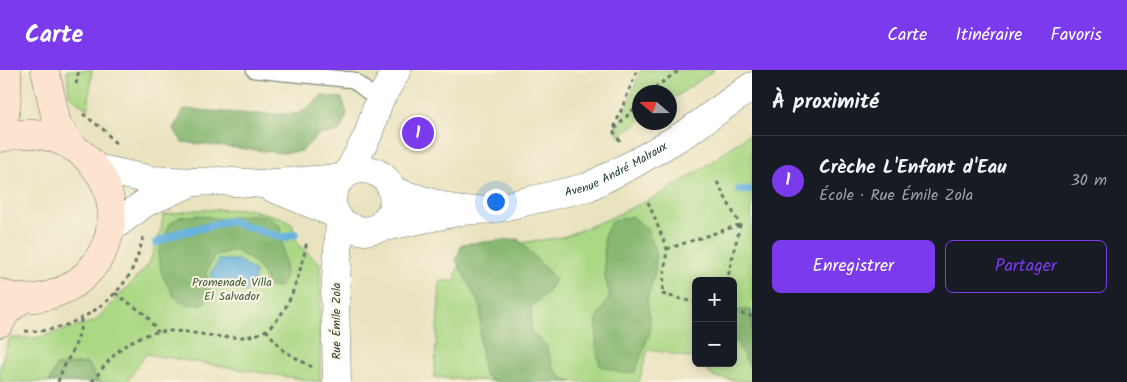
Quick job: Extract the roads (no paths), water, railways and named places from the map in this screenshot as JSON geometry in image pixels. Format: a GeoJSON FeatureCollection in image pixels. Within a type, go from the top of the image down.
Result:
{"type":"FeatureCollection","features":[{"type":"Feature","properties":{"kind":"main road"},"geometry":{"type":"LineString","coordinates":[[7,70],[8,101],[6,120],[0,138],[20,134],[40,134],[60,139],[70,144],[96,168],[104,182],[111,208],[110,229],[99,258],[87,274],[63,291],[43,297],[12,295],[7,311],[11,327]]}},
{"type":"Feature","properties":{"kind":"main road"},"geometry":{"type":"LineString","coordinates":[[46,70],[57,124],[70,144]]}},
{"type":"Feature","properties":{"kind":"street"},"geometry":{"type":"LineString","coordinates":[[338,218],[333,208],[332,193],[345,175],[368,135],[379,101],[397,70]]}},
{"type":"Feature","properties":{"kind":"street","name":"Avenue André Malraux"},"geometry":{"type":"LineString","coordinates":[[372,230],[462,211],[494,209],[588,186],[635,163],[688,132],[752,86]]}},
{"type":"Feature","properties":{"kind":"street"},"geometry":{"type":"LineString","coordinates":[[338,260],[372,230],[388,219],[394,207],[368,135]]}},
{"type":"Feature","properties":{"kind":"street"},"geometry":{"type":"LineString","coordinates":[[96,168],[151,180],[262,184],[345,175],[356,170],[366,169],[384,182]]}},
{"type":"Feature","properties":{"kind":"street"},"geometry":{"type":"LineString","coordinates":[[110,229],[145,203],[194,182]]}},
{"type":"Feature","properties":{"kind":"street","name":"Avenue André Malraux"},"geometry":{"type":"LineString","coordinates":[[384,182],[462,211]]}},
{"type":"Feature","properties":{"kind":"street"},"geometry":{"type":"LineString","coordinates":[[262,184],[338,218],[352,230],[372,230]]}},
{"type":"Feature","properties":{"kind":"street","name":"Rue Émile Zola"},"geometry":{"type":"LineString","coordinates":[[337,382],[335,295],[338,260],[338,218]]}},
{"type":"Feature","properties":{"kind":"lane"},"geometry":{"type":"LineString","coordinates":[[254,70],[353,80],[379,101]]}},
{"type":"Feature","properties":{"kind":"water"},"geometry":{"type":"Polygon","coordinates":[[[219,260],[239,260],[255,272],[254,283],[246,292],[216,284],[211,273],[219,260]]]}},
{"type":"Feature","properties":{"kind":"waterway"},"geometry":{"type":"LineString","coordinates":[[739,190],[752,190]]}},
{"type":"Feature","properties":{"kind":"waterway"},"geometry":{"type":"LineString","coordinates":[[156,243],[175,234],[230,221],[283,238],[295,234]]}},
{"type":"Feature","properties":{"kind":"place","name":"Crèche L'Enfant d'Eau"},"geometry":{"type":"Point","coordinates":[418,133]}},
{"type":"Feature","properties":{"kind":"park label","name":"Promenade Villa El Salvador"},"geometry":{"type":"Point","coordinates":[232,289]}}]}
